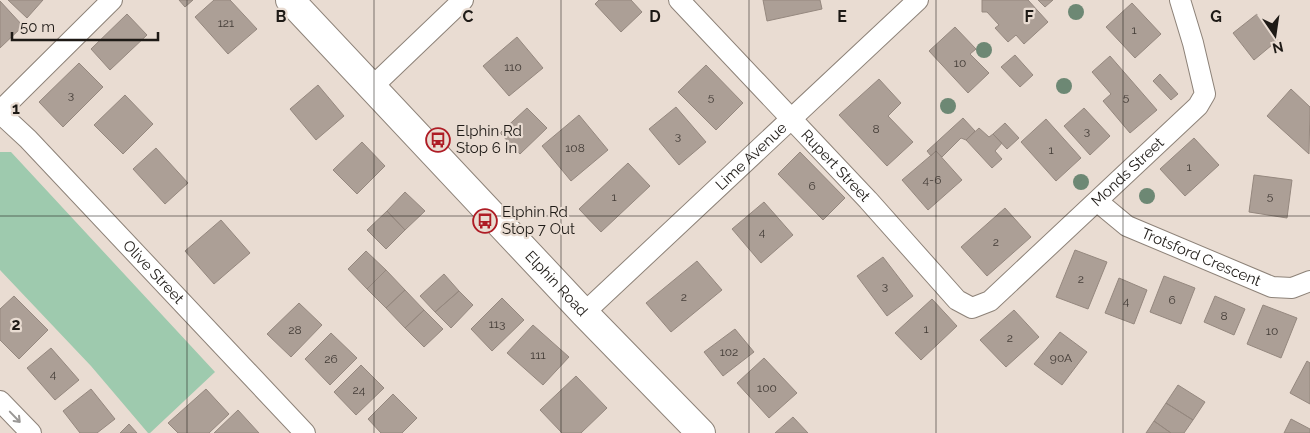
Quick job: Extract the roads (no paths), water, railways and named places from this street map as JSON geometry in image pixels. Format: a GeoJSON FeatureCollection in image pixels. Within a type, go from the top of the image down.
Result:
{"type":"FeatureCollection","features":[{"type":"Feature","properties":{"kind":"highway","name":"Elphin Road"},"geometry":{"type":"LineString","coordinates":[[290,0],[584,314],[701,433]]}},
{"type":"Feature","properties":{"kind":"street"},"geometry":{"type":"LineString","coordinates":[[0,112],[112,0]]}},
{"type":"Feature","properties":{"kind":"street"},"geometry":{"type":"LineString","coordinates":[[371,88],[463,0]]}},
{"type":"Feature","properties":{"kind":"street","name":"Rupert Street"},"geometry":{"type":"LineString","coordinates":[[679,0],[957,300],[972,308]]}},
{"type":"Feature","properties":{"kind":"street","name":"Lime Avenue"},"geometry":{"type":"LineString","coordinates":[[584,314],[918,0]]}},
{"type":"Feature","properties":{"kind":"street","name":"Monds Street"},"geometry":{"type":"LineString","coordinates":[[972,308],[990,301],[1098,202],[1198,106],[1205,94],[1193,43],[1180,0]]}},
{"type":"Feature","properties":{"kind":"street","name":"Olive Street"},"geometry":{"type":"LineString","coordinates":[[0,112],[28,139],[305,433]]}},
{"type":"Feature","properties":{"kind":"street","name":"Trotsford Crescent"},"geometry":{"type":"LineString","coordinates":[[1098,202],[1127,226],[1272,287],[1292,288],[1310,281]]}},
{"type":"Feature","properties":{"kind":"street"},"geometry":{"type":"LineString","coordinates":[[0,401],[31,433]]}},
{"type":"Feature","properties":{"kind":"place","name":"Elphin Rd Stop 6 In"},"geometry":{"type":"Point","coordinates":[438,140]}},
{"type":"Feature","properties":{"kind":"place","name":"Elphin Rd Stop 7 Out"},"geometry":{"type":"Point","coordinates":[485,221]}}]}
